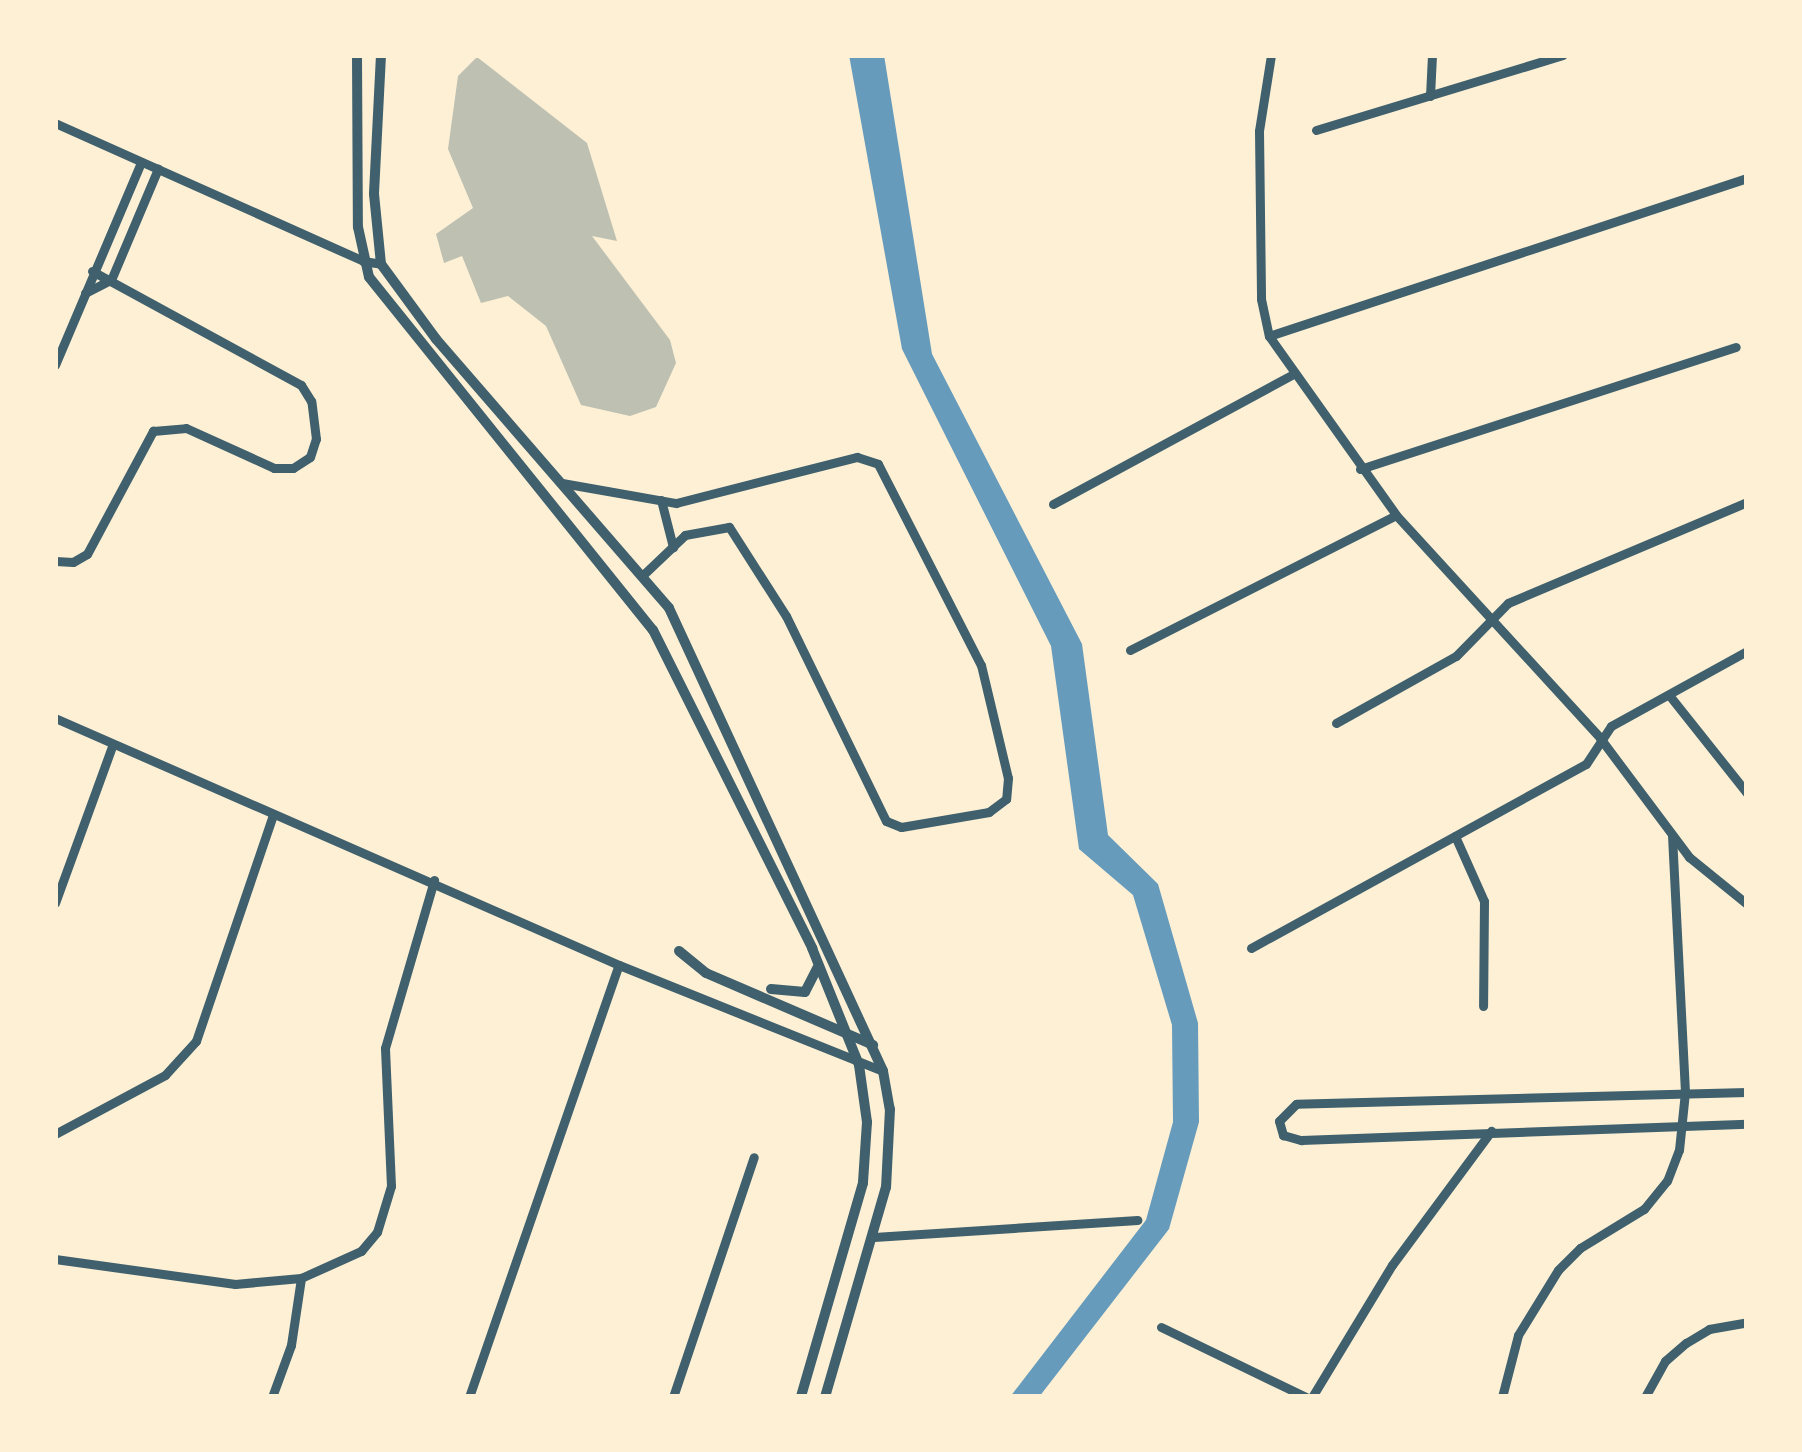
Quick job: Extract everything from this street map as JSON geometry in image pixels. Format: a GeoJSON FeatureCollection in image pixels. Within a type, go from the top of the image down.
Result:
{"type":"FeatureCollection","features":[{"type":"Feature","properties":{"kind":"street"},"geometry":{"type":"LineString","coordinates":[[357,55],[363,261],[426,349],[653,630],[817,962],[848,1034],[858,1065],[867,1122],[864,1183],[801,1397]]}},
{"type":"Feature","properties":{"kind":"street"},"geometry":{"type":"LineString","coordinates":[[382,55],[374,194],[381,264],[436,339],[644,574],[679,625],[883,1071],[891,1151],[874,1237],[825,1397]]}},
{"type":"Feature","properties":{"kind":"street"},"geometry":{"type":"LineString","coordinates":[[1271,55],[1259,132],[1261,299],[1269,336],[1292,376],[1396,515],[1486,619],[1600,738],[1672,835],[1710,878],[1747,904]]}},
{"type":"Feature","properties":{"kind":"street"},"geometry":{"type":"LineString","coordinates":[[1430,96],[1432,55]]}},
{"type":"Feature","properties":{"kind":"street"},"geometry":{"type":"LineString","coordinates":[[1316,130],[1563,55]]}},
{"type":"Feature","properties":{"kind":"street"},"geometry":{"type":"LineString","coordinates":[[55,123],[363,261],[381,264]]}},
{"type":"Feature","properties":{"kind":"street"},"geometry":{"type":"LineString","coordinates":[[55,366],[141,162]]}},
{"type":"Feature","properties":{"kind":"street"},"geometry":{"type":"LineString","coordinates":[[85,292],[111,280],[158,169]]}},
{"type":"Feature","properties":{"kind":"street"},"geometry":{"type":"LineString","coordinates":[[1269,336],[1747,178]]}},
{"type":"Feature","properties":{"kind":"street"},"geometry":{"type":"LineString","coordinates":[[55,562],[73,562],[94,544],[153,430],[186,428],[274,468],[293,468],[310,457],[316,439],[311,401],[301,385],[92,271]]}},
{"type":"Feature","properties":{"kind":"street"},"geometry":{"type":"LineString","coordinates":[[426,349],[436,339]]}},
{"type":"Feature","properties":{"kind":"street"},"geometry":{"type":"LineString","coordinates":[[1360,469],[1736,347]]}},
{"type":"Feature","properties":{"kind":"street"},"geometry":{"type":"LineString","coordinates":[[1053,504],[1292,376]]}},
{"type":"Feature","properties":{"kind":"street"},"geometry":{"type":"LineString","coordinates":[[562,483],[660,500],[729,493],[857,456],[878,464],[981,665],[1008,778],[1006,799],[989,812],[890,825],[786,616],[729,527],[685,536],[644,574]]}},
{"type":"Feature","properties":{"kind":"street"},"geometry":{"type":"LineString","coordinates":[[660,500],[673,546]]}},
{"type":"Feature","properties":{"kind":"street"},"geometry":{"type":"LineString","coordinates":[[1336,723],[1456,656],[1486,619],[1508,603],[1747,502]]}},
{"type":"Feature","properties":{"kind":"street"},"geometry":{"type":"LineString","coordinates":[[1130,650],[1396,515]]}},
{"type":"Feature","properties":{"kind":"street"},"geometry":{"type":"LineString","coordinates":[[1251,948],[1586,764],[1600,738],[1747,651]]}},
{"type":"Feature","properties":{"kind":"street"},"geometry":{"type":"LineString","coordinates":[[1734,658],[1747,660]]}},
{"type":"Feature","properties":{"kind":"street"},"geometry":{"type":"LineString","coordinates":[[1669,696],[1747,792]]}},
{"type":"Feature","properties":{"kind":"street"},"geometry":{"type":"LineString","coordinates":[[55,718],[273,815],[434,880],[619,966],[858,1065],[883,1071]]}},
{"type":"Feature","properties":{"kind":"street"},"geometry":{"type":"LineString","coordinates":[[55,902],[112,746]]}},
{"type":"Feature","properties":{"kind":"street"},"geometry":{"type":"LineString","coordinates":[[55,1134],[165,1074],[196,1041],[273,815]]}},
{"type":"Feature","properties":{"kind":"street"},"geometry":{"type":"LineString","coordinates":[[1502,1397],[1533,1305],[1580,1248],[1656,1196],[1684,1122],[1672,835]]}},
{"type":"Feature","properties":{"kind":"street"},"geometry":{"type":"LineString","coordinates":[[1456,836],[1484,901],[1483,1006]]}},
{"type":"Feature","properties":{"kind":"street"},"geometry":{"type":"LineString","coordinates":[[55,1259],[94,1260],[182,1280],[300,1278],[362,1251],[386,1210],[392,1186],[386,1048],[434,880]]}},
{"type":"Feature","properties":{"kind":"street"},"geometry":{"type":"LineString","coordinates":[[678,951],[706,973],[874,1045]]}},
{"type":"Feature","properties":{"kind":"street"},"geometry":{"type":"LineString","coordinates":[[770,989],[805,992],[814,983],[817,962]]}},
{"type":"Feature","properties":{"kind":"street"},"geometry":{"type":"LineString","coordinates":[[469,1397],[619,966]]}},
{"type":"Feature","properties":{"kind":"street"},"geometry":{"type":"LineString","coordinates":[[1747,1092],[1296,1104],[1279,1121],[1283,1134],[1301,1140],[1684,1122],[1747,1124]]}},
{"type":"Feature","properties":{"kind":"street"},"geometry":{"type":"LineString","coordinates":[[1161,1327],[1309,1397],[1392,1265],[1491,1131]]}},
{"type":"Feature","properties":{"kind":"street"},"geometry":{"type":"LineString","coordinates":[[673,1397],[754,1157]]}},
{"type":"Feature","properties":{"kind":"street"},"geometry":{"type":"LineString","coordinates":[[874,1237],[1137,1220]]}},
{"type":"Feature","properties":{"kind":"street"},"geometry":{"type":"LineString","coordinates":[[272,1397],[291,1346],[300,1278]]}},
{"type":"Feature","properties":{"kind":"street"},"geometry":{"type":"LineString","coordinates":[[1645,1397],[1666,1360],[1686,1343],[1709,1328],[1747,1322]]}},
{"type":"Feature","properties":{"kind":"water"},"geometry":{"type":"Polygon","coordinates":[[[849,55],[884,55],[932,354],[1082,644],[1108,835],[1158,884],[1198,1023],[1199,1122],[1169,1229],[1039,1397],[1010,1397],[1146,1220],[1173,1122],[1172,1025],[1133,895],[1079,849],[1051,646],[902,349],[849,55]]]}},
{"type":"Feature","properties":{"kind":"building"},"geometry":{"type":"Polygon","coordinates":[[[477,57],[587,143],[617,241],[592,236],[670,340],[676,363],[656,407],[630,416],[581,405],[546,326],[508,296],[481,303],[462,256],[444,263],[436,234],[473,208],[448,149],[458,76],[477,57]]]}}]}
